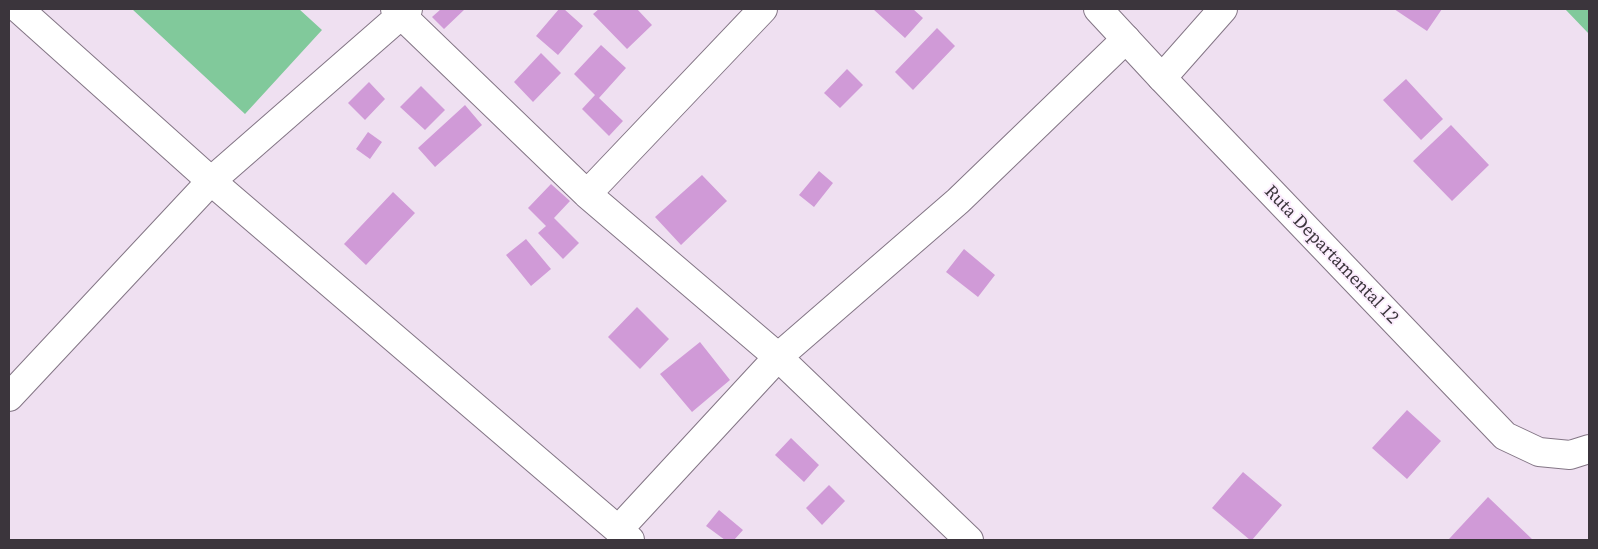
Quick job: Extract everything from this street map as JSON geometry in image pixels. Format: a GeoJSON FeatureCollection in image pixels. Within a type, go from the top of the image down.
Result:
{"type":"FeatureCollection","features":[{"type":"Feature","properties":{"kind":"street"},"geometry":{"type":"LineString","coordinates":[[19,9],[211,181],[624,535],[778,358],[958,201],[1126,39]]}},
{"type":"Feature","properties":{"kind":"street"},"geometry":{"type":"LineString","coordinates":[[588,194],[763,9]]}},
{"type":"Feature","properties":{"kind":"street","name":"Ruta Departamental 12"},"geometry":{"type":"LineString","coordinates":[[1098,9],[1506,436],[1539,452],[1570,455],[1589,449]]}},
{"type":"Feature","properties":{"kind":"street"},"geometry":{"type":"LineString","coordinates":[[1162,78],[1223,9]]}},
{"type":"Feature","properties":{"kind":"street"},"geometry":{"type":"LineString","coordinates":[[9,397],[211,181],[402,11],[588,194],[778,358],[969,540]]}},
{"type":"Feature","properties":{"kind":"green space"},"geometry":{"type":"Polygon","coordinates":[[[132,9],[299,9],[322,30],[245,114],[132,9]]]}},
{"type":"Feature","properties":{"kind":"green space"},"geometry":{"type":"Polygon","coordinates":[[[1565,9],[1589,9],[1589,34],[1565,9]]]}},
{"type":"Feature","properties":{"kind":"building"},"geometry":{"type":"Polygon","coordinates":[[[441,9],[465,9],[444,29],[432,17],[441,9]]]}},
{"type":"Feature","properties":{"kind":"building"},"geometry":{"type":"Polygon","coordinates":[[[559,9],[564,9],[583,26],[558,55],[536,36],[559,9]]]}},
{"type":"Feature","properties":{"kind":"building"},"geometry":{"type":"Polygon","coordinates":[[[599,9],[637,9],[652,25],[627,49],[593,14],[599,9]]]}},
{"type":"Feature","properties":{"kind":"building"},"geometry":{"type":"Polygon","coordinates":[[[873,9],[913,9],[923,18],[905,38],[873,9]]]}},
{"type":"Feature","properties":{"kind":"building"},"geometry":{"type":"Polygon","coordinates":[[[1394,9],[1442,9],[1427,31],[1394,9]]]}},
{"type":"Feature","properties":{"kind":"building"},"geometry":{"type":"Polygon","coordinates":[[[937,28],[955,46],[913,90],[895,72],[937,28]]]}},
{"type":"Feature","properties":{"kind":"building"},"geometry":{"type":"Polygon","coordinates":[[[601,45],[626,68],[599,98],[623,121],[609,136],[582,109],[595,95],[574,74],[601,45]]]}},
{"type":"Feature","properties":{"kind":"building"},"geometry":{"type":"Polygon","coordinates":[[[541,53],[561,73],[533,102],[514,82],[541,53]]]}},
{"type":"Feature","properties":{"kind":"building"},"geometry":{"type":"Polygon","coordinates":[[[847,69],[863,85],[840,108],[824,93],[847,69]]]}},
{"type":"Feature","properties":{"kind":"building"},"geometry":{"type":"Polygon","coordinates":[[[1406,79],[1443,119],[1421,140],[1383,100],[1406,79]]]}},
{"type":"Feature","properties":{"kind":"building"},"geometry":{"type":"Polygon","coordinates":[[[369,82],[385,99],[365,120],[348,103],[369,82]]]}},
{"type":"Feature","properties":{"kind":"building"},"geometry":{"type":"Polygon","coordinates":[[[421,86],[445,110],[425,130],[400,107],[421,86]]]}},
{"type":"Feature","properties":{"kind":"building"},"geometry":{"type":"Polygon","coordinates":[[[465,105],[482,125],[435,167],[418,148],[465,105]]]}},
{"type":"Feature","properties":{"kind":"building"},"geometry":{"type":"Polygon","coordinates":[[[1451,125],[1489,165],[1452,201],[1413,161],[1451,125]]]}},
{"type":"Feature","properties":{"kind":"building"},"geometry":{"type":"Polygon","coordinates":[[[368,132],[382,142],[370,159],[356,149],[368,132]]]}},
{"type":"Feature","properties":{"kind":"building"},"geometry":{"type":"Polygon","coordinates":[[[819,171],[833,183],[814,207],[799,195],[819,171]]]}},
{"type":"Feature","properties":{"kind":"building"},"geometry":{"type":"Polygon","coordinates":[[[702,175],[727,201],[681,245],[655,217],[702,175]]]}},
{"type":"Feature","properties":{"kind":"building"},"geometry":{"type":"Polygon","coordinates":[[[551,184],[570,201],[554,218],[579,243],[563,259],[538,233],[546,226],[528,208],[551,184]]]}},
{"type":"Feature","properties":{"kind":"building"},"geometry":{"type":"Polygon","coordinates":[[[393,192],[415,213],[366,265],[344,244],[393,192]]]}},
{"type":"Feature","properties":{"kind":"building"},"geometry":{"type":"Polygon","coordinates":[[[526,239],[551,269],[531,286],[506,255],[526,239]]]}},
{"type":"Feature","properties":{"kind":"building"},"geometry":{"type":"Polygon","coordinates":[[[964,249],[995,275],[978,297],[946,272],[964,249]]]}},
{"type":"Feature","properties":{"kind":"building"},"geometry":{"type":"Polygon","coordinates":[[[637,307],[669,339],[640,369],[608,337],[637,307]]]}},
{"type":"Feature","properties":{"kind":"building"},"geometry":{"type":"Polygon","coordinates":[[[700,342],[730,380],[692,412],[660,374],[700,342]]]}},
{"type":"Feature","properties":{"kind":"building"},"geometry":{"type":"Polygon","coordinates":[[[1407,410],[1441,441],[1407,479],[1372,448],[1407,410]]]}},
{"type":"Feature","properties":{"kind":"building"},"geometry":{"type":"Polygon","coordinates":[[[791,438],[819,465],[804,482],[775,455],[791,438]]]}},
{"type":"Feature","properties":{"kind":"building"},"geometry":{"type":"Polygon","coordinates":[[[1243,472],[1282,505],[1252,540],[1212,508],[1243,472]]]}},
{"type":"Feature","properties":{"kind":"building"},"geometry":{"type":"Polygon","coordinates":[[[829,485],[845,501],[822,525],[806,508],[829,485]]]}},
{"type":"Feature","properties":{"kind":"building"},"geometry":{"type":"Polygon","coordinates":[[[1488,497],[1533,540],[1449,539],[1488,497]]]}},
{"type":"Feature","properties":{"kind":"building"},"geometry":{"type":"Polygon","coordinates":[[[719,510],[743,530],[734,540],[725,540],[706,526],[719,510]]]}}]}
